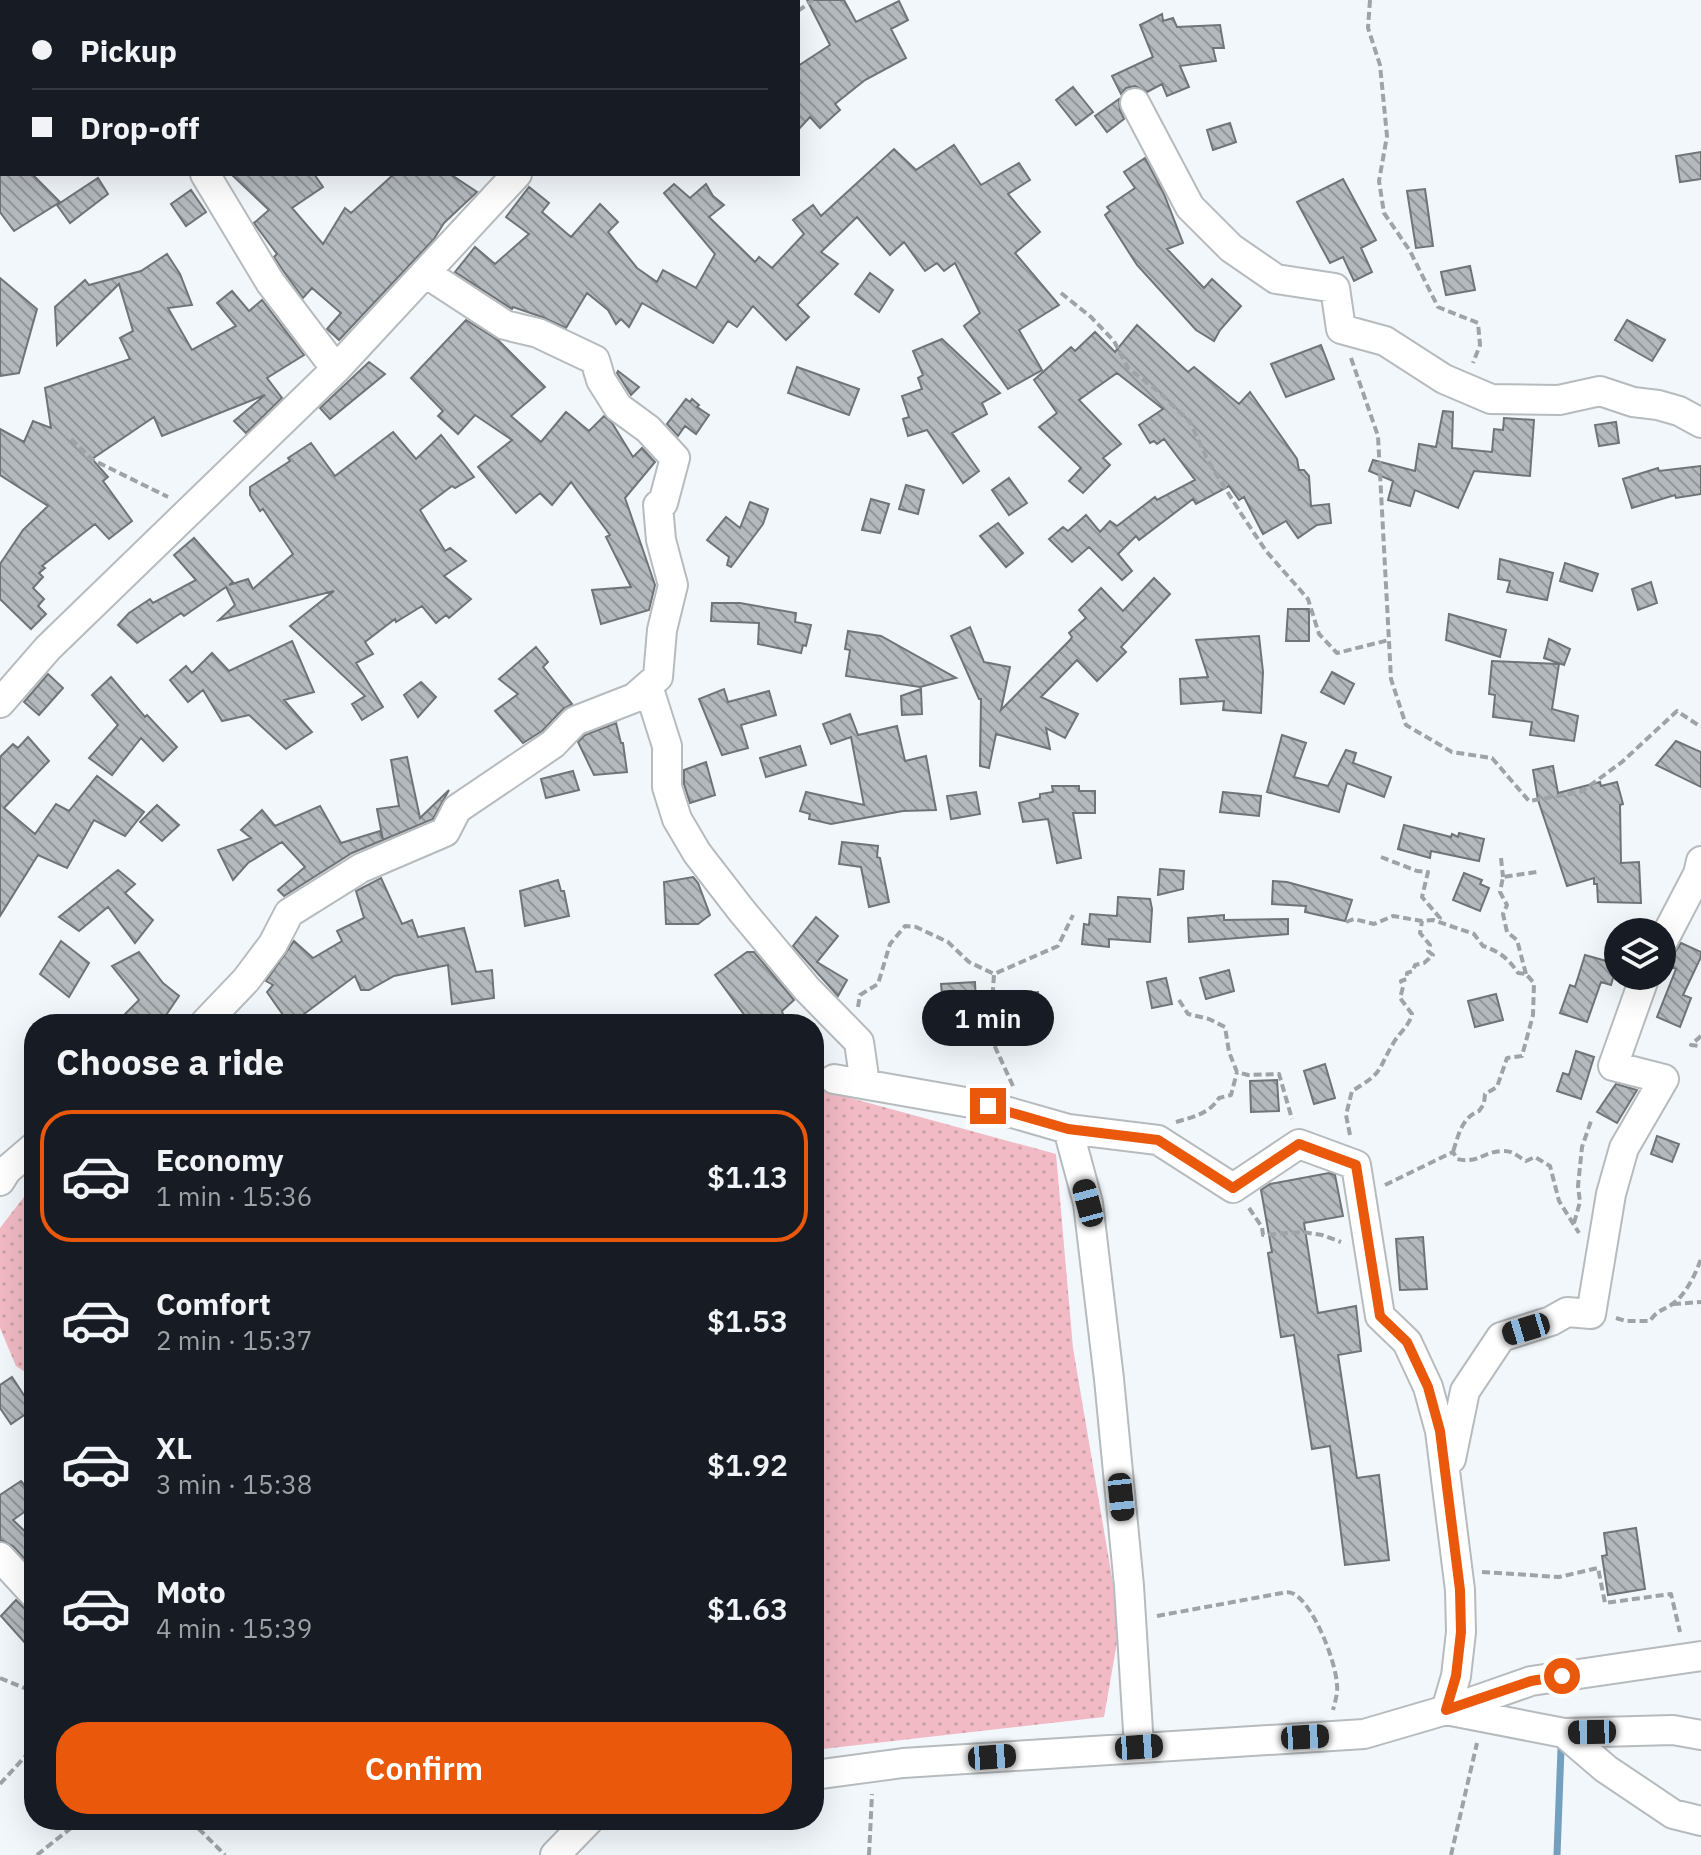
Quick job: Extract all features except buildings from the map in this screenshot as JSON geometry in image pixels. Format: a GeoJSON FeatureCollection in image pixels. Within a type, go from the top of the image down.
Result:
{"type":"FeatureCollection","features":[{"type":"Feature","properties":{"kind":"street"},"geometry":{"type":"LineString","coordinates":[[1135,103],[1190,207],[1231,248],[1276,279],[1335,288],[1341,329],[1385,341],[1459,385],[1491,399],[1559,400],[1600,391],[1633,402],[1679,411],[1701,423]]}},
{"type":"Feature","properties":{"kind":"street"},"geometry":{"type":"LineString","coordinates":[[206,176],[270,282],[336,369]]}},
{"type":"Feature","properties":{"kind":"street"},"geometry":{"type":"LineString","coordinates":[[0,703],[48,648],[336,369],[515,176]]}},
{"type":"Feature","properties":{"kind":"street"},"geometry":{"type":"LineString","coordinates":[[214,1014],[246,980],[273,944],[289,913],[361,868],[445,832],[457,809],[553,744],[575,721],[634,698],[658,677],[662,630],[673,585],[661,540],[658,505],[663,503],[675,458],[648,429],[618,407],[601,380],[595,360],[538,333],[505,325],[427,274]]}},
{"type":"Feature","properties":{"kind":"street"},"geometry":{"type":"LineString","coordinates":[[648,686],[667,746],[667,787],[677,819],[697,853],[741,910],[807,989],[859,1042],[865,1084]]}},
{"type":"Feature","properties":{"kind":"street"},"geometry":{"type":"LineString","coordinates":[[1675,918],[1698,874],[1701,861]]}},
{"type":"Feature","properties":{"kind":"street"},"geometry":{"type":"LineString","coordinates":[[1447,1477],[1465,1391],[1501,1337],[1551,1321],[1567,1312],[1591,1314],[1605,1224],[1624,1148],[1664,1079],[1613,1066],[1640,990]]}},
{"type":"Feature","properties":{"kind":"street"},"geometry":{"type":"LineString","coordinates":[[834,1079],[988,1106],[1068,1129],[1158,1140],[1233,1188],[1299,1144],[1356,1165],[1380,1316],[1407,1342],[1428,1387],[1440,1431],[1458,1570],[1461,1632],[1456,1676],[1446,1710]]}},
{"type":"Feature","properties":{"kind":"street"},"geometry":{"type":"LineString","coordinates":[[1068,1129],[1088,1203],[1109,1379],[1131,1616],[1139,1747]]}},
{"type":"Feature","properties":{"kind":"street"},"geometry":{"type":"LineString","coordinates":[[0,1181],[7,1170],[24,1156]]}},
{"type":"Feature","properties":{"kind":"street"},"geometry":{"type":"LineString","coordinates":[[0,1557],[24,1583]]}},
{"type":"Feature","properties":{"kind":"street"},"geometry":{"type":"LineString","coordinates":[[824,1774],[1139,1747],[1364,1734],[1531,1681],[1693,1657]]}},
{"type":"Feature","properties":{"kind":"street"},"geometry":{"type":"LineString","coordinates":[[1446,1710],[1564,1733],[1673,1730],[1701,1735]]}},
{"type":"Feature","properties":{"kind":"street"},"geometry":{"type":"LineString","coordinates":[[1564,1733],[1606,1769],[1673,1814],[1701,1821]]}},
{"type":"Feature","properties":{"kind":"street"},"geometry":{"type":"LineString","coordinates":[[555,1855],[579,1830]]}},
{"type":"Feature","properties":{"kind":"path"},"geometry":{"type":"LineString","coordinates":[[1370,0],[1368,28],[1380,65],[1387,136],[1379,181],[1384,213],[1410,251],[1438,307],[1478,323],[1480,345],[1459,385]]}},
{"type":"Feature","properties":{"kind":"path"},"geometry":{"type":"LineString","coordinates":[[1061,293],[1114,341],[1128,368],[1190,422],[1208,461],[1266,551],[1308,599],[1319,634],[1337,653],[1389,640]]}},
{"type":"Feature","properties":{"kind":"path"},"geometry":{"type":"LineString","coordinates":[[1341,329],[1378,436],[1391,679],[1406,725],[1452,752],[1492,758],[1529,801],[1581,792],[1622,762],[1677,711],[1701,727]]}},
{"type":"Feature","properties":{"kind":"path"},"geometry":{"type":"LineString","coordinates":[[71,439],[93,460],[163,494],[190,511]]}},
{"type":"Feature","properties":{"kind":"path"},"geometry":{"type":"LineString","coordinates":[[1381,857],[1428,872],[1422,897],[1440,918],[1438,921]]}},
{"type":"Feature","properties":{"kind":"path"},"geometry":{"type":"LineString","coordinates":[[1362,1204],[1377,1189],[1453,1152],[1462,1125],[1471,1114],[1479,1111],[1485,1094],[1497,1087],[1507,1058],[1522,1056],[1533,1015],[1534,983],[1526,974],[1517,940],[1507,932],[1503,914],[1507,905],[1500,892],[1503,877],[1501,858]]}},
{"type":"Feature","properties":{"kind":"path"},"geometry":{"type":"LineString","coordinates":[[1503,877],[1537,872]]}},
{"type":"Feature","properties":{"kind":"path"},"geometry":{"type":"LineString","coordinates":[[842,1024],[857,1012],[860,995],[878,984],[890,944],[905,926],[916,927],[948,942],[969,962],[994,974],[1058,946],[1073,915]]}},
{"type":"Feature","properties":{"kind":"path"},"geometry":{"type":"LineString","coordinates":[[1346,922],[1354,919],[1374,924],[1393,916],[1438,921],[1442,925],[1474,934],[1483,946],[1494,949],[1510,960],[1518,973],[1526,974]]}},
{"type":"Feature","properties":{"kind":"path"},"geometry":{"type":"LineString","coordinates":[[1356,1165],[1346,1115],[1352,1091],[1377,1076],[1395,1040],[1411,1019],[1410,1010],[1400,998],[1401,981],[1407,979],[1407,973],[1413,971],[1415,965],[1424,963],[1433,955],[1428,951],[1430,945],[1420,933],[1422,921]]}},
{"type":"Feature","properties":{"kind":"path"},"geometry":{"type":"LineString","coordinates":[[994,974],[990,1036],[1013,1087]]}},
{"type":"Feature","properties":{"kind":"path"},"geometry":{"type":"LineString","coordinates":[[1149,1139],[1154,1128],[1203,1113],[1214,1106],[1219,1098],[1231,1095],[1237,1072],[1229,1052],[1225,1027],[1188,1014],[1179,1000]]}},
{"type":"Feature","properties":{"kind":"path"},"geometry":{"type":"LineString","coordinates":[[1701,1036],[1691,1045],[1701,1046]]}},
{"type":"Feature","properties":{"kind":"path"},"geometry":{"type":"LineString","coordinates":[[1237,1072],[1248,1075],[1279,1074],[1299,1144]]}},
{"type":"Feature","properties":{"kind":"path"},"geometry":{"type":"LineString","coordinates":[[1574,1224],[1580,1202],[1578,1186],[1582,1147],[1591,1121]]}},
{"type":"Feature","properties":{"kind":"path"},"geometry":{"type":"LineString","coordinates":[[1453,1152],[1457,1159],[1470,1162],[1503,1151],[1515,1153],[1526,1161],[1535,1157],[1550,1166],[1559,1201],[1581,1237]]}},
{"type":"Feature","properties":{"kind":"path"},"geometry":{"type":"LineString","coordinates":[[1238,1184],[1262,1227],[1263,1235],[1302,1232],[1322,1235],[1370,1251]]}},
{"type":"Feature","properties":{"kind":"path"},"geometry":{"type":"LineString","coordinates":[[1673,1304],[1691,1282],[1701,1259]]}},
{"type":"Feature","properties":{"kind":"path"},"geometry":{"type":"LineString","coordinates":[[1591,1314],[1626,1321],[1650,1321],[1656,1312],[1673,1304],[1701,1302]]}},
{"type":"Feature","properties":{"kind":"path"},"geometry":{"type":"LineString","coordinates":[[1458,1570],[1559,1577],[1598,1568],[1605,1603],[1671,1594],[1693,1657]]}},
{"type":"Feature","properties":{"kind":"path"},"geometry":{"type":"LineString","coordinates":[[1131,1616],[1165,1615],[1282,1593],[1294,1594],[1306,1606],[1326,1643],[1334,1668],[1338,1686],[1330,1736]]}},
{"type":"Feature","properties":{"kind":"path"},"geometry":{"type":"LineString","coordinates":[[0,1678],[24,1688]]}},
{"type":"Feature","properties":{"kind":"path"},"geometry":{"type":"LineString","coordinates":[[1451,1855],[1483,1717]]}},
{"type":"Feature","properties":{"kind":"path"},"geometry":{"type":"LineString","coordinates":[[0,1784],[24,1758]]}},
{"type":"Feature","properties":{"kind":"path"},"geometry":{"type":"LineString","coordinates":[[867,1768],[872,1775],[869,1855]]}},
{"type":"Feature","properties":{"kind":"path"},"geometry":{"type":"LineString","coordinates":[[37,1855],[68,1830]]}},
{"type":"Feature","properties":{"kind":"path"},"geometry":{"type":"LineString","coordinates":[[200,1830],[225,1855]]}},
{"type":"Feature","properties":{"kind":"shaded area"},"geometry":{"type":"Polygon","coordinates":[[[824,1091],[1056,1154],[1073,1348],[1120,1625],[1104,1717],[824,1749],[824,1091]]]}},
{"type":"Feature","properties":{"kind":"shaded area"},"geometry":{"type":"Polygon","coordinates":[[[24,1197],[24,1371],[16,1366],[0,1328],[0,1228],[24,1197]]]}},
{"type":"Feature","properties":{"kind":"waterway"},"geometry":{"type":"LineString","coordinates":[[1557,1855],[1561,1749]]}},
{"type":"Feature","properties":{"kind":"route"},"geometry":{"type":"LineString","coordinates":[[988,1106],[1068,1129],[1158,1140],[1233,1188],[1299,1144],[1356,1165],[1380,1316],[1407,1342],[1428,1387],[1440,1431],[1455,1537],[1461,1632],[1456,1676],[1446,1710],[1531,1681],[1562,1676]]}}]}
